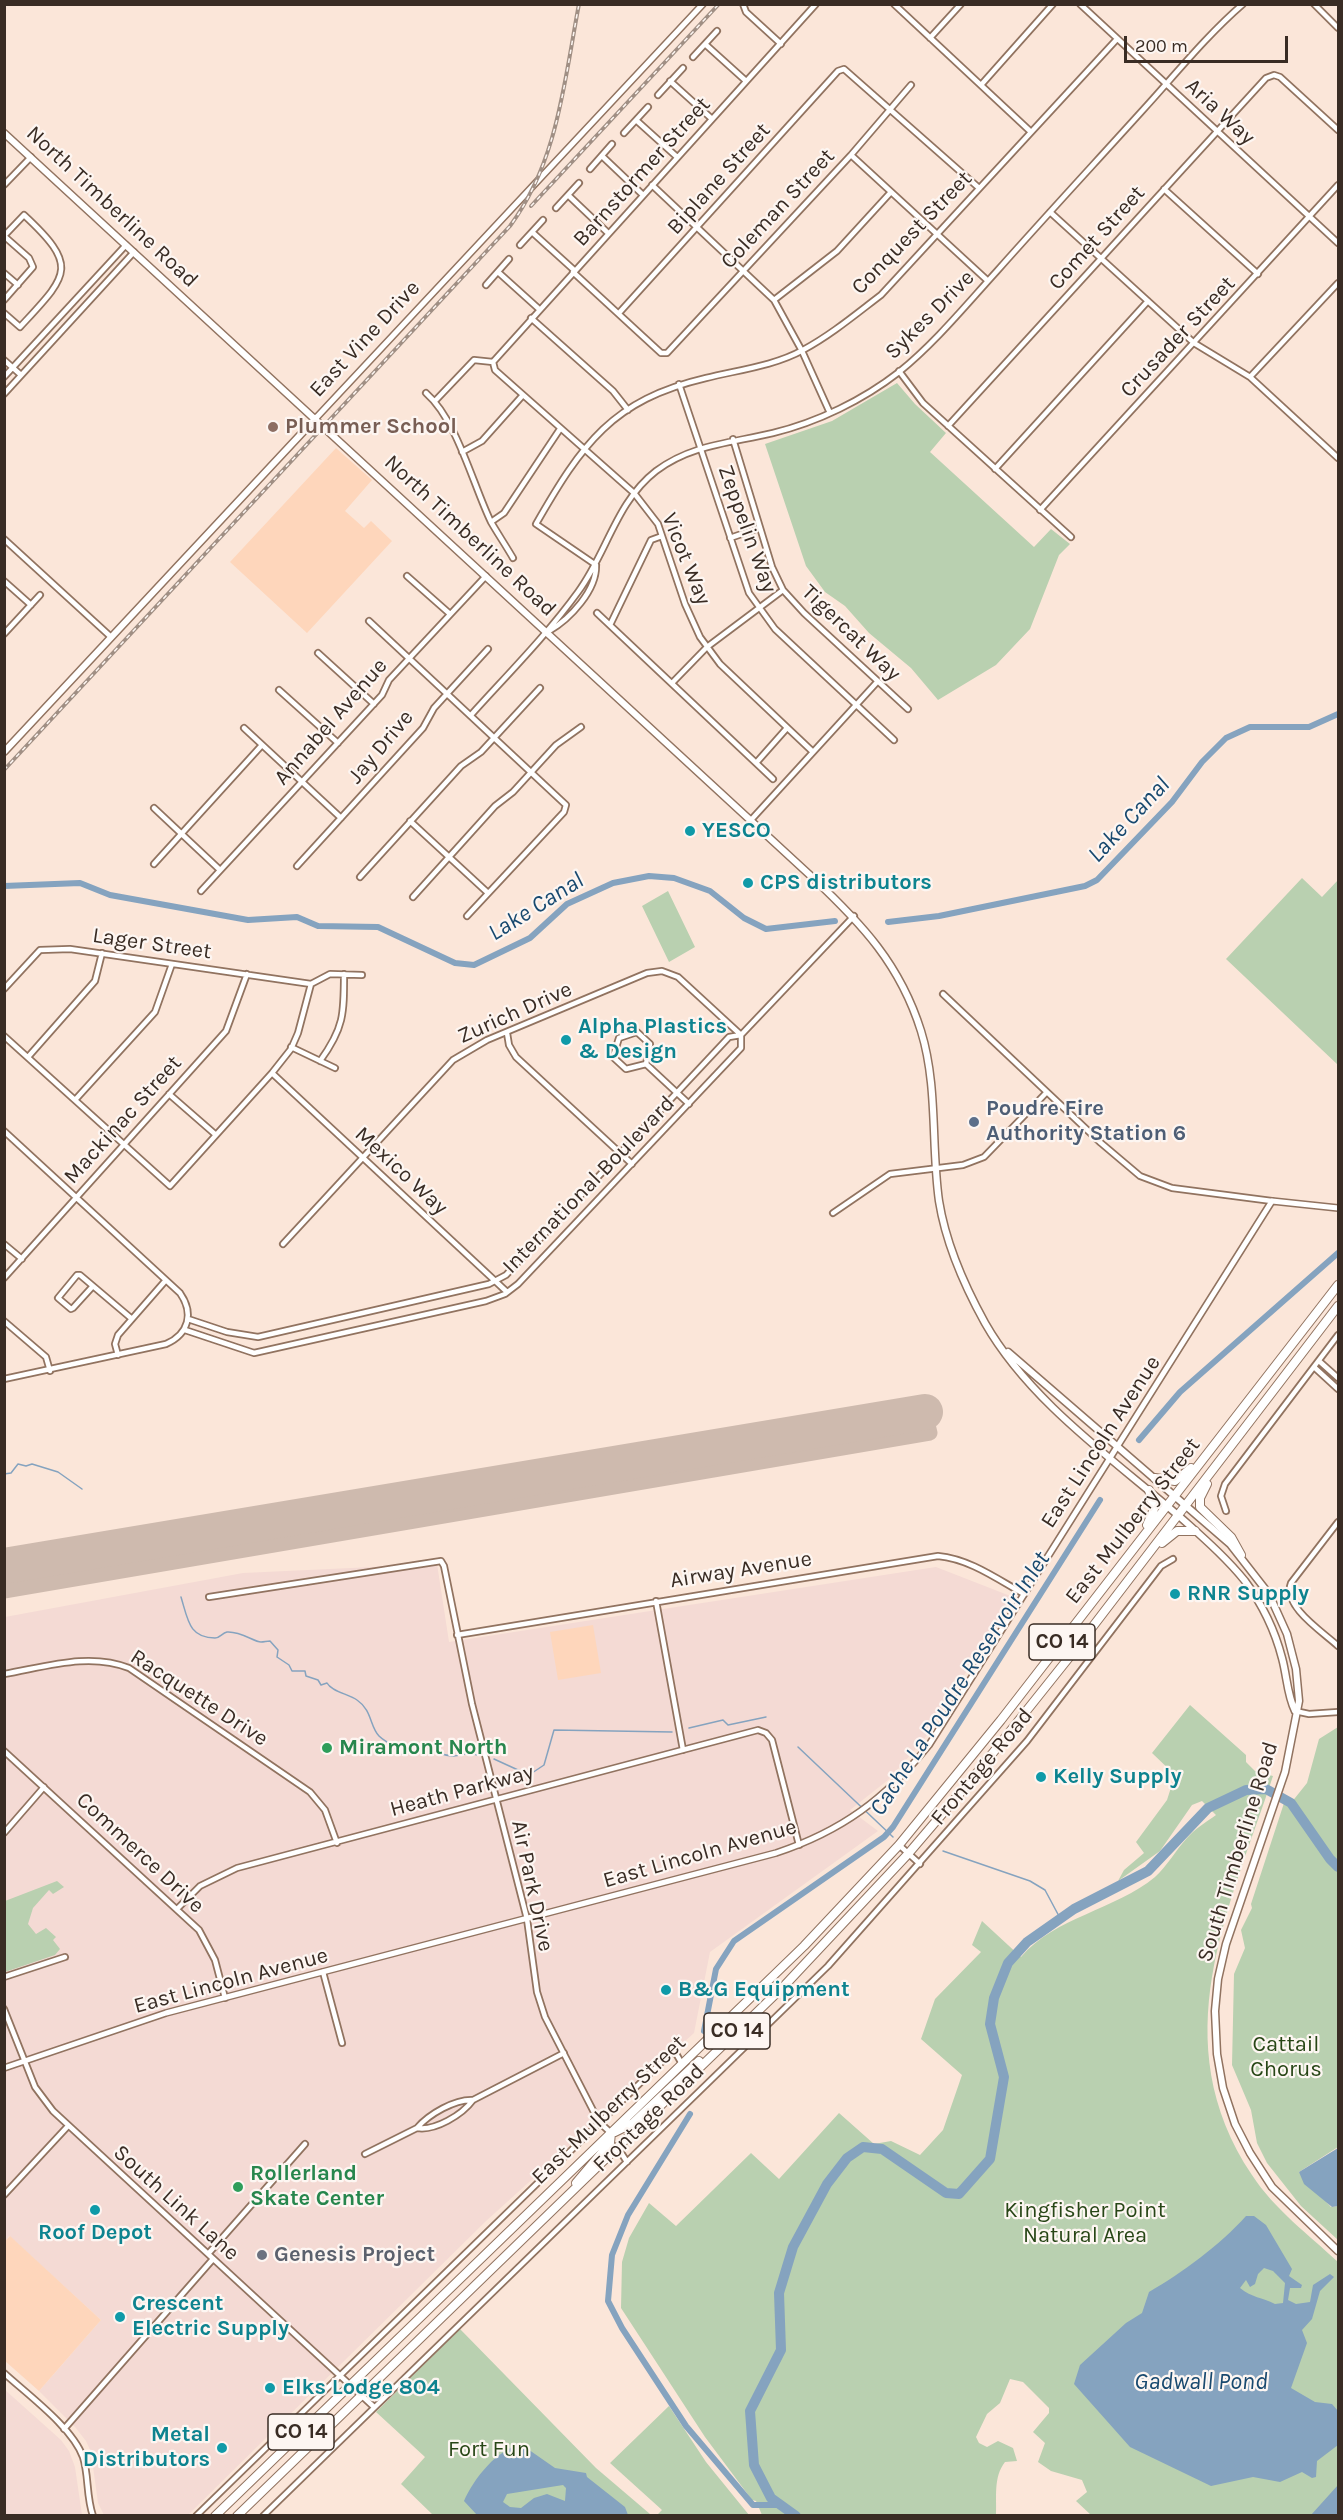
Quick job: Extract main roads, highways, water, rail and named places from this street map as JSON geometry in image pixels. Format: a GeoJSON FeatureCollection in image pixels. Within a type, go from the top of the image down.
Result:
{"type":"FeatureCollection","features":[{"type":"Feature","properties":{"kind":"highway","name":"East Mulberry Street"},"geometry":{"type":"LineString","coordinates":[[215,2516],[804,1946],[898,1845],[1092,1604],[1338,1285]]}},
{"type":"Feature","properties":{"kind":"highway","name":"East Mulberry Street"},"geometry":{"type":"LineString","coordinates":[[237,2516],[828,1942],[972,1779],[1338,1306]]}},
{"type":"Feature","properties":{"kind":"highway"},"geometry":{"type":"LineString","coordinates":[[1155,1478],[1175,1481],[1187,1473],[1251,1390],[1266,1377]]}},
{"type":"Feature","properties":{"kind":"highway"},"geometry":{"type":"LineString","coordinates":[[1241,1555],[1231,1537],[1202,1509],[1200,1498],[1264,1402]]}},
{"type":"Feature","properties":{"kind":"highway"},"geometry":{"type":"LineString","coordinates":[[1092,1604],[1108,1577],[1150,1520],[1154,1505],[1149,1490]]}},
{"type":"Feature","properties":{"kind":"highway"},"geometry":{"type":"LineString","coordinates":[[1086,1634],[1102,1621],[1165,1539],[1178,1531],[1195,1531]]}},
{"type":"Feature","properties":{"kind":"highway"},"geometry":{"type":"LineString","coordinates":[[561,2203],[610,2143],[611,2133],[633,2123],[752,2016]]}},
{"type":"Feature","properties":{"kind":"highway"},"geometry":{"type":"LineString","coordinates":[[223,2516],[251,2480]]}},
{"type":"Feature","properties":{"kind":"main road","name":"North Timberline Road"},"geometry":{"type":"LineString","coordinates":[[4,133],[854,916]]}},
{"type":"Feature","properties":{"kind":"main road","name":"East Vine Drive"},"geometry":{"type":"LineString","coordinates":[[6,749],[316,418]]}},
{"type":"Feature","properties":{"kind":"main road","name":"South Timberline Road"},"geometry":{"type":"LineString","coordinates":[[854,916],[870,934],[898,976],[921,1030],[929,1071],[936,1167],[943,1220],[955,1262],[986,1325],[1021,1377],[1178,1515],[1234,1569],[1265,1614],[1280,1649],[1290,1701],[1295,1711]]}},
{"type":"Feature","properties":{"kind":"main road","name":"South Timberline Road"},"geometry":{"type":"LineString","coordinates":[[1003,1348],[1118,1445],[1241,1555],[1269,1594],[1287,1634],[1299,1701],[1295,1711],[1285,1772],[1226,1944],[1218,1979],[1215,2022],[1217,2054],[1223,2088],[1235,2124],[1250,2153],[1272,2187],[1338,2252]]}},
{"type":"Feature","properties":{"kind":"water"},"geometry":{"type":"Polygon","coordinates":[[[1338,2148],[1338,2206],[1332,2207],[1304,2184],[1299,2172],[1338,2148]]]}},
{"type":"Feature","properties":{"kind":"water","name":"Gadwall Pond"},"geometry":{"type":"Polygon","coordinates":[[[1246,2216],[1254,2216],[1266,2225],[1292,2269],[1289,2276],[1302,2285],[1301,2288],[1290,2288],[1288,2300],[1296,2304],[1310,2302],[1313,2285],[1330,2274],[1334,2277],[1320,2291],[1312,2319],[1302,2330],[1307,2343],[1291,2388],[1315,2402],[1332,2404],[1338,2411],[1338,2445],[1317,2461],[1316,2477],[1312,2478],[1302,2472],[1280,2482],[1253,2477],[1211,2486],[1130,2447],[1074,2384],[1080,2365],[1126,2323],[1142,2313],[1149,2292],[1200,2258],[1246,2216]],[[1264,2268],[1258,2274],[1255,2284],[1250,2287],[1246,2280],[1240,2288],[1275,2304],[1283,2303],[1285,2283],[1273,2271],[1264,2268]]]}},
{"type":"Feature","properties":{"kind":"water"},"geometry":{"type":"Polygon","coordinates":[[[522,2445],[555,2468],[586,2473],[587,2477],[625,2507],[628,2515],[477,2515],[464,2501],[468,2493],[487,2466],[513,2447],[522,2445]],[[563,2485],[507,2494],[503,2502],[510,2507],[521,2508],[534,2498],[547,2494],[565,2501],[566,2488],[563,2485]]]}},
{"type":"Feature","properties":{"kind":"water"},"geometry":{"type":"Polygon","coordinates":[[[1338,2485],[1338,2515],[1311,2515],[1338,2485]]]}},
{"type":"Feature","properties":{"kind":"waterway","name":"Lake Canal"},"geometry":{"type":"LineString","coordinates":[[888,922],[939,916],[1085,886],[1097,880],[1172,802],[1202,762],[1226,738],[1250,727],[1309,727],[1338,714]]}},
{"type":"Feature","properties":{"kind":"waterway","name":"Lake Canal"},"geometry":{"type":"LineString","coordinates":[[4,886],[80,883],[110,895],[248,920],[297,917],[318,926],[378,927],[455,963],[474,965],[530,938],[567,904],[613,883],[649,876],[674,878],[710,891],[744,918],[766,929],[835,921]]}},
{"type":"Feature","properties":{"kind":"waterway","name":"Cache La Poudre Reservoir Inlet"},"geometry":{"type":"LineString","coordinates":[[1139,1440],[1180,1392],[1338,1253]]}},
{"type":"Feature","properties":{"kind":"waterway"},"geometry":{"type":"LineString","coordinates":[[4,1474],[11,1473],[18,1464],[26,1466],[32,1464],[58,1472],[82,1489]]}},
{"type":"Feature","properties":{"kind":"waterway","name":"Cache La Poudre Reservoir Inlet"},"geometry":{"type":"LineString","coordinates":[[704,2031],[716,1969],[734,1941],[884,1837],[893,1827],[1100,1500]]}},
{"type":"Feature","properties":{"kind":"waterway"},"geometry":{"type":"LineString","coordinates":[[181,1597],[191,1626],[200,1635],[215,1638],[232,1632],[258,1642],[270,1641],[278,1650],[277,1657],[289,1665],[292,1671],[305,1671],[306,1676],[318,1680],[321,1685],[327,1683],[333,1689],[362,1704],[376,1732],[399,1754],[414,1753],[423,1745],[448,1755],[470,1753],[477,1755]]}},
{"type":"Feature","properties":{"kind":"waterway"},"geometry":{"type":"LineString","coordinates":[[689,1728],[723,1720],[728,1725],[766,1717]]}},
{"type":"Feature","properties":{"kind":"waterway"},"geometry":{"type":"LineString","coordinates":[[494,1759],[529,1775],[544,1765],[554,1730],[672,1732]]}},
{"type":"Feature","properties":{"kind":"waterway"},"geometry":{"type":"LineString","coordinates":[[798,1747],[893,1837]]}},
{"type":"Feature","properties":{"kind":"waterway"},"geometry":{"type":"LineString","coordinates":[[796,2516],[771,2498],[754,2465],[750,2411],[781,2350],[779,2293],[793,2247],[827,2184],[847,2158],[863,2147],[882,2149],[946,2193],[959,2194],[990,2159],[1004,2077],[990,2024],[994,1998],[1008,1963],[1027,1942],[1074,1909],[1148,1871],[1208,1808],[1246,1790],[1266,1789],[1291,1803],[1338,1867]]}},
{"type":"Feature","properties":{"kind":"waterway"},"geometry":{"type":"LineString","coordinates":[[943,1851],[1030,1881],[1045,1890],[1060,1918]]}},
{"type":"Feature","properties":{"kind":"waterway","name":"Cache La Poudre Reservoir Inlet"},"geometry":{"type":"LineString","coordinates":[[690,2114],[628,2215],[612,2255],[608,2301],[622,2328],[686,2426],[753,2505],[781,2505]]}},
{"type":"Feature","properties":{"kind":"railway"},"geometry":{"type":"LineString","coordinates":[[4,770],[510,226],[526,201],[549,148],[557,120],[579,4]]}},
{"type":"Feature","properties":{"kind":"railway"},"geometry":{"type":"LineString","coordinates":[[531,206],[719,4]]}},
{"type":"Feature","properties":{"kind":"place","name":"Plummer School"},"geometry":{"type":"Point","coordinates":[273,427]}},
{"type":"Feature","properties":{"kind":"place","name":"YESCO"},"geometry":{"type":"Point","coordinates":[690,831]}},
{"type":"Feature","properties":{"kind":"place","name":"CPS distributors"},"geometry":{"type":"Point","coordinates":[748,883]}},
{"type":"Feature","properties":{"kind":"place","name":"Alpha Plastics & Design"},"geometry":{"type":"Point","coordinates":[566,1040]}},
{"type":"Feature","properties":{"kind":"place","name":"Poudre Fire Authority Station 6"},"geometry":{"type":"Point","coordinates":[974,1122]}},
{"type":"Feature","properties":{"kind":"place","name":"RNR Supply"},"geometry":{"type":"Point","coordinates":[1175,1594]}},
{"type":"Feature","properties":{"kind":"place","name":"Miramont North"},"geometry":{"type":"Point","coordinates":[327,1748]}},
{"type":"Feature","properties":{"kind":"place","name":"Kelly Supply"},"geometry":{"type":"Point","coordinates":[1041,1777]}},
{"type":"Feature","properties":{"kind":"place","name":"B&G Equipment"},"geometry":{"type":"Point","coordinates":[666,1990]}},
{"type":"Feature","properties":{"kind":"place","name":"Rollerland Skate Center"},"geometry":{"type":"Point","coordinates":[238,2187]}},
{"type":"Feature","properties":{"kind":"place","name":"Roof Depot"},"geometry":{"type":"Point","coordinates":[95,2210]}},
{"type":"Feature","properties":{"kind":"place","name":"Genesis Project"},"geometry":{"type":"Point","coordinates":[262,2255]}},
{"type":"Feature","properties":{"kind":"place","name":"Crescent Electric Supply"},"geometry":{"type":"Point","coordinates":[120,2317]}},
{"type":"Feature","properties":{"kind":"place","name":"Elks Lodge 804"},"geometry":{"type":"Point","coordinates":[270,2388]}},
{"type":"Feature","properties":{"kind":"place","name":"Metal Distributors"},"geometry":{"type":"Point","coordinates":[222,2448]}},
{"type":"Feature","properties":{"kind":"park label","name":"Cattail Chorus"},"geometry":{"type":"Point","coordinates":[1286,2058]}},
{"type":"Feature","properties":{"kind":"park label","name":"Kingfisher Point Natural Area"},"geometry":{"type":"Point","coordinates":[1085,2224]}},
{"type":"Feature","properties":{"kind":"park label","name":"Fort Fun"},"geometry":{"type":"Point","coordinates":[489,2450]}}]}
